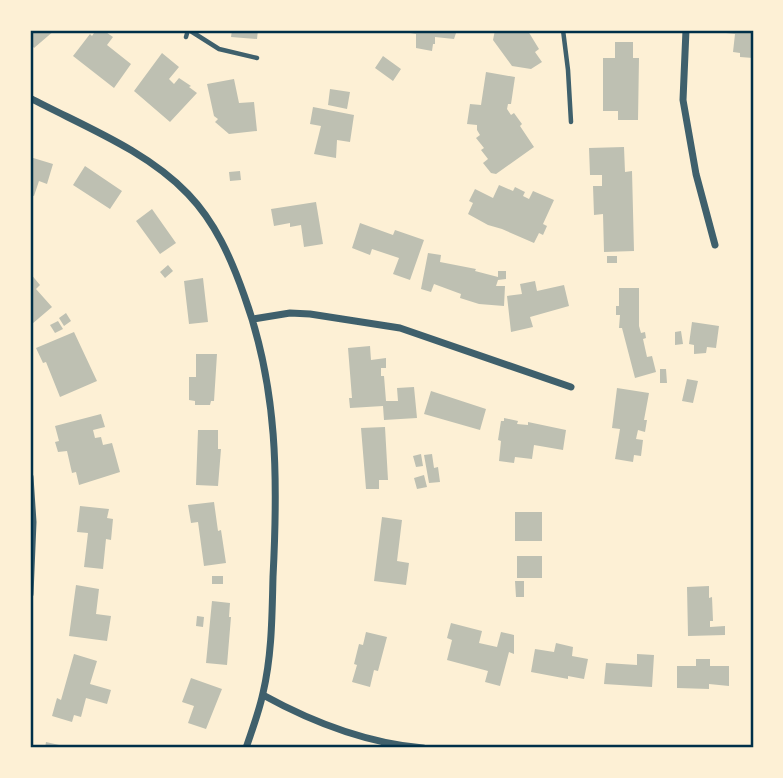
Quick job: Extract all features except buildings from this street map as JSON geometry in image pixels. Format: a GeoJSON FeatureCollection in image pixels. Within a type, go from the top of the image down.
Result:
{"type":"FeatureCollection","features":[{"type":"Feature","properties":{"kind":"street"},"geometry":{"type":"LineString","coordinates":[[686,30],[683,100],[696,174],[715,245]]}},
{"type":"Feature","properties":{"kind":"street"},"geometry":{"type":"LineString","coordinates":[[30,98],[135,153],[188,194],[216,230],[234,265],[253,319],[267,375],[276,460],[276,514],[270,652],[263,695],[246,748]]}},
{"type":"Feature","properties":{"kind":"street"},"geometry":{"type":"LineString","coordinates":[[253,319],[290,313],[310,314],[400,328],[570,387]]}},
{"type":"Feature","properties":{"kind":"street"},"geometry":{"type":"LineString","coordinates":[[30,477],[33,522],[30,594]]}},
{"type":"Feature","properties":{"kind":"street"},"geometry":{"type":"LineString","coordinates":[[263,695],[290,710],[364,738],[423,748]]}},
{"type":"Feature","properties":{"kind":"lane"},"geometry":{"type":"LineString","coordinates":[[186,37],[188,30],[219,49],[257,58]]}},
{"type":"Feature","properties":{"kind":"lane"},"geometry":{"type":"LineString","coordinates":[[563,30],[570,122]]}}]}
